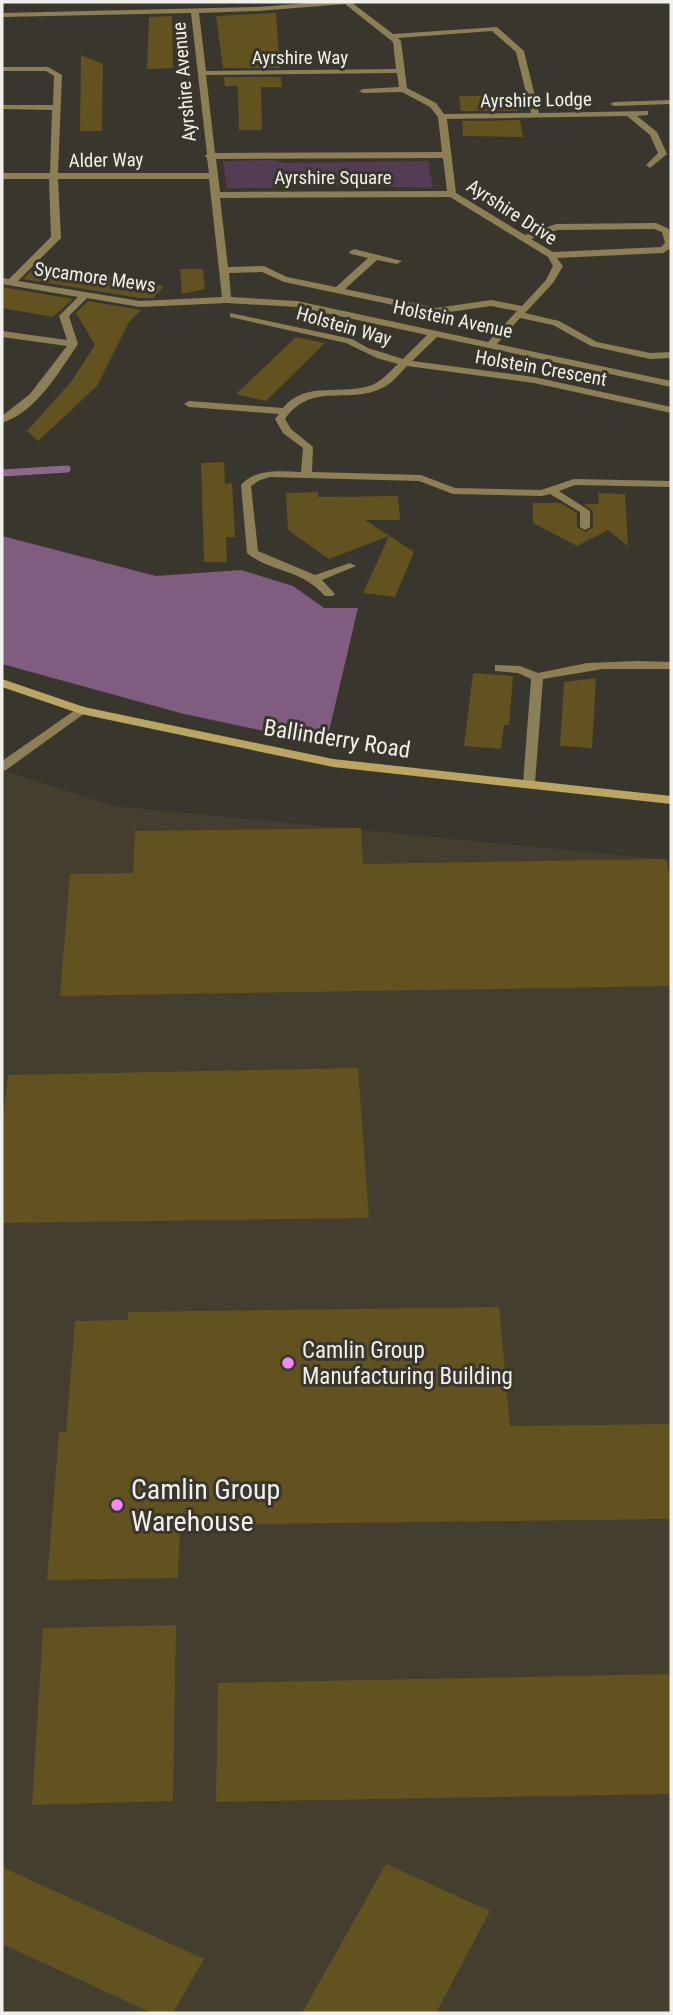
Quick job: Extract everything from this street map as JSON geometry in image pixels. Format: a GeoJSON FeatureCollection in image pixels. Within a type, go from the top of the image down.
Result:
{"type":"FeatureCollection","features":[{"type":"Feature","properties":{"kind":"main road","name":"Ballinderry Road"},"geometry":{"type":"LineString","coordinates":[[2,683],[81,710],[333,763],[671,800]]}},
{"type":"Feature","properties":{"kind":"street"},"geometry":{"type":"LineString","coordinates":[[195,11],[347,2],[397,41],[403,89]]}},
{"type":"Feature","properties":{"kind":"street","name":"Ayrshire Avenue"},"geometry":{"type":"LineString","coordinates":[[2,15],[195,11],[211,176],[227,300]]}},
{"type":"Feature","properties":{"kind":"street"},"geometry":{"type":"LineString","coordinates":[[393,36],[494,29],[520,51],[536,116]]}},
{"type":"Feature","properties":{"kind":"street"},"geometry":{"type":"LineString","coordinates":[[2,69],[56,72],[57,108],[53,197],[56,237],[7,281]]}},
{"type":"Feature","properties":{"kind":"street","name":"Ayrshire Way"},"geometry":{"type":"LineString","coordinates":[[201,73],[399,71]]}},
{"type":"Feature","properties":{"kind":"street"},"geometry":{"type":"LineString","coordinates":[[360,91],[403,89],[433,105],[442,117]]}},
{"type":"Feature","properties":{"kind":"street"},"geometry":{"type":"LineString","coordinates":[[614,104],[671,102]]}},
{"type":"Feature","properties":{"kind":"street"},"geometry":{"type":"LineString","coordinates":[[2,107],[57,108]]}},
{"type":"Feature","properties":{"kind":"street","name":"Ayrshire Lodge"},"geometry":{"type":"LineString","coordinates":[[442,117],[645,113]]}},
{"type":"Feature","properties":{"kind":"street"},"geometry":{"type":"LineString","coordinates":[[631,114],[654,134],[663,154],[650,165]]}},
{"type":"Feature","properties":{"kind":"street","name":"Ayrshire Drive"},"geometry":{"type":"LineString","coordinates":[[442,117],[452,194],[551,255],[558,266],[490,345]]}},
{"type":"Feature","properties":{"kind":"street","name":"Ayrshire Square"},"geometry":{"type":"LineString","coordinates":[[209,156],[445,155]]}},
{"type":"Feature","properties":{"kind":"street","name":"Alder Way"},"geometry":{"type":"LineString","coordinates":[[2,176],[211,176]]}},
{"type":"Feature","properties":{"kind":"street","name":"Ayrshire Square"},"geometry":{"type":"LineString","coordinates":[[214,195],[452,194]]}},
{"type":"Feature","properties":{"kind":"street"},"geometry":{"type":"LineString","coordinates":[[523,239],[556,227],[656,226],[666,231],[670,244],[663,250],[551,255]]}},
{"type":"Feature","properties":{"kind":"street"},"geometry":{"type":"LineString","coordinates":[[354,251],[397,261]]}},
{"type":"Feature","properties":{"kind":"street"},"geometry":{"type":"LineString","coordinates":[[337,291],[376,256]]}},
{"type":"Feature","properties":{"kind":"street"},"geometry":{"type":"LineString","coordinates":[[223,270],[264,269],[284,279],[436,311],[491,303],[556,323],[594,344],[650,356],[671,355]]}},
{"type":"Feature","properties":{"kind":"street","name":"Sycamore Mews"},"geometry":{"type":"LineString","coordinates":[[7,281],[83,297],[140,304],[227,300]]}},
{"type":"Feature","properties":{"kind":"street"},"geometry":{"type":"LineString","coordinates":[[73,344],[64,316],[83,297]]}},
{"type":"Feature","properties":{"kind":"street","name":"Holstein Avenue"},"geometry":{"type":"LineString","coordinates":[[227,300],[298,304],[671,384]]}},
{"type":"Feature","properties":{"kind":"street","name":"Holstein Way"},"geometry":{"type":"LineString","coordinates":[[233,315],[349,341],[365,352],[404,360]]}},
{"type":"Feature","properties":{"kind":"street"},"geometry":{"type":"LineString","coordinates":[[306,475],[308,447],[287,431],[280,419],[290,404],[320,392],[381,386],[404,360],[435,333]]}},
{"type":"Feature","properties":{"kind":"street"},"geometry":{"type":"LineString","coordinates":[[2,334],[73,344]]}},
{"type":"Feature","properties":{"kind":"street"},"geometry":{"type":"LineString","coordinates":[[2,420],[23,408],[45,386],[73,344]]}},
{"type":"Feature","properties":{"kind":"street","name":"Holstein Crescent"},"geometry":{"type":"LineString","coordinates":[[404,360],[451,371],[488,373],[671,410]]}},
{"type":"Feature","properties":{"kind":"street"},"geometry":{"type":"LineString","coordinates":[[189,404],[284,411]]}},
{"type":"Feature","properties":{"kind":"street"},"geometry":{"type":"LineString","coordinates":[[329,594],[318,578],[269,562],[253,553],[246,485],[256,478],[270,474],[421,478],[453,491],[542,493],[574,482],[671,484]]}},
{"type":"Feature","properties":{"kind":"street"},"geometry":{"type":"LineString","coordinates":[[551,490],[585,511],[586,527]]}},
{"type":"Feature","properties":{"kind":"street"},"geometry":{"type":"LineString","coordinates":[[318,578],[350,566]]}},
{"type":"Feature","properties":{"kind":"street"},"geometry":{"type":"LineString","coordinates":[[499,668],[520,670],[537,677],[560,670],[614,664],[671,666]]}},
{"type":"Feature","properties":{"kind":"street"},"geometry":{"type":"LineString","coordinates":[[529,783],[537,677]]}},
{"type":"Feature","properties":{"kind":"street"},"geometry":{"type":"LineString","coordinates":[[2,767],[81,710]]}},
{"type":"Feature","properties":{"kind":"shaded area"},"geometry":{"type":"Polygon","coordinates":[[[273,160],[283,163],[428,161],[433,188],[279,184],[273,188],[227,188],[223,161],[273,160]]]}},
{"type":"Feature","properties":{"kind":"shaded area"},"geometry":{"type":"Polygon","coordinates":[[[2,536],[156,576],[241,570],[293,586],[324,608],[358,608],[326,744],[184,714],[2,664],[2,536]]]}},
{"type":"Feature","properties":{"kind":"shaded area"},"geometry":{"type":"Polygon","coordinates":[[[2,770],[114,806],[671,860],[671,2013],[2,2013],[2,770]]]}},
{"type":"Feature","properties":{"kind":"building"},"geometry":{"type":"Polygon","coordinates":[[[276,13],[280,68],[223,68],[216,16],[276,13]]]}},
{"type":"Feature","properties":{"kind":"building"},"geometry":{"type":"Polygon","coordinates":[[[172,16],[173,68],[147,69],[149,17],[172,16]]]}},
{"type":"Feature","properties":{"kind":"building"},"geometry":{"type":"Polygon","coordinates":[[[81,55],[103,64],[102,131],[80,131],[81,55]]]}},
{"type":"Feature","properties":{"kind":"building"},"geometry":{"type":"Polygon","coordinates":[[[224,77],[281,77],[282,87],[261,87],[262,130],[239,130],[238,86],[225,86],[224,77]]]}},
{"type":"Feature","properties":{"kind":"building"},"geometry":{"type":"Polygon","coordinates":[[[459,96],[516,96],[518,111],[461,111],[459,96]]]}},
{"type":"Feature","properties":{"kind":"building"},"geometry":{"type":"Polygon","coordinates":[[[520,120],[523,137],[463,136],[462,121],[520,120]]]}},
{"type":"Feature","properties":{"kind":"building"},"geometry":{"type":"Polygon","coordinates":[[[36,266],[164,286],[153,298],[140,298],[23,279],[36,266]]]}},
{"type":"Feature","properties":{"kind":"building"},"geometry":{"type":"Polygon","coordinates":[[[180,269],[203,269],[205,289],[182,294],[180,269]]]}},
{"type":"Feature","properties":{"kind":"building"},"geometry":{"type":"Polygon","coordinates":[[[2,287],[73,299],[53,317],[2,308],[2,287]]]}},
{"type":"Feature","properties":{"kind":"building"},"geometry":{"type":"Polygon","coordinates":[[[88,301],[141,310],[129,322],[97,386],[38,441],[27,431],[71,382],[95,345],[76,313],[88,301]]]}},
{"type":"Feature","properties":{"kind":"building"},"geometry":{"type":"Polygon","coordinates":[[[296,337],[325,343],[266,401],[236,394],[296,337]]]}},
{"type":"Feature","properties":{"kind":"building"},"geometry":{"type":"Polygon","coordinates":[[[224,462],[225,484],[232,483],[235,537],[226,537],[227,562],[204,562],[201,463],[224,462]]]}},
{"type":"Feature","properties":{"kind":"building"},"geometry":{"type":"Polygon","coordinates":[[[318,492],[318,497],[398,496],[400,520],[365,520],[414,552],[395,597],[363,593],[389,536],[329,559],[288,530],[286,493],[318,492]]]}},
{"type":"Feature","properties":{"kind":"building"},"geometry":{"type":"Polygon","coordinates":[[[598,493],[625,494],[628,546],[608,530],[577,546],[533,523],[533,503],[560,503],[577,513],[577,527],[586,532],[593,527],[593,511],[584,504],[599,504],[598,493]]]}},
{"type":"Feature","properties":{"kind":"building"},"geometry":{"type":"Polygon","coordinates":[[[473,673],[513,676],[509,725],[504,725],[501,749],[464,746],[473,673]]]}},
{"type":"Feature","properties":{"kind":"building"},"geometry":{"type":"Polygon","coordinates":[[[596,678],[592,748],[560,746],[564,682],[596,678]]]}},
{"type":"Feature","properties":{"kind":"building"},"geometry":{"type":"Polygon","coordinates":[[[361,828],[363,864],[666,859],[671,885],[671,986],[60,996],[70,874],[133,873],[135,831],[361,828]]]}},
{"type":"Feature","properties":{"kind":"building"},"geometry":{"type":"Polygon","coordinates":[[[358,1068],[369,1218],[2,1223],[2,1129],[8,1075],[358,1068]]]}},
{"type":"Feature","properties":{"kind":"building"},"geometry":{"type":"Polygon","coordinates":[[[499,1307],[510,1426],[671,1424],[671,1519],[180,1525],[178,1578],[47,1580],[59,1432],[66,1432],[75,1321],[128,1320],[128,1312],[499,1307]]]}},
{"type":"Feature","properties":{"kind":"building"},"geometry":{"type":"Polygon","coordinates":[[[176,1625],[173,1801],[32,1805],[43,1628],[176,1625]]]}},
{"type":"Feature","properties":{"kind":"building"},"geometry":{"type":"Polygon","coordinates":[[[671,1674],[671,1794],[216,1802],[218,1683],[671,1674]]]}},
{"type":"Feature","properties":{"kind":"building"},"geometry":{"type":"Polygon","coordinates":[[[386,1864],[490,1911],[436,2013],[302,2013],[386,1864]]]}},
{"type":"Feature","properties":{"kind":"building"},"geometry":{"type":"Polygon","coordinates":[[[2,1867],[204,1959],[173,2013],[152,2013],[2,1944],[2,1867]]]}},
{"type":"Feature","properties":{"kind":"waterway"},"geometry":{"type":"LineString","coordinates":[[2,473],[67,469]]}},
{"type":"Feature","properties":{"kind":"place","name":"Camlin Group Manufacturing Building"},"geometry":{"type":"Point","coordinates":[288,1363]}},
{"type":"Feature","properties":{"kind":"place","name":"Camlin Group Warehouse"},"geometry":{"type":"Point","coordinates":[117,1505]}}]}
